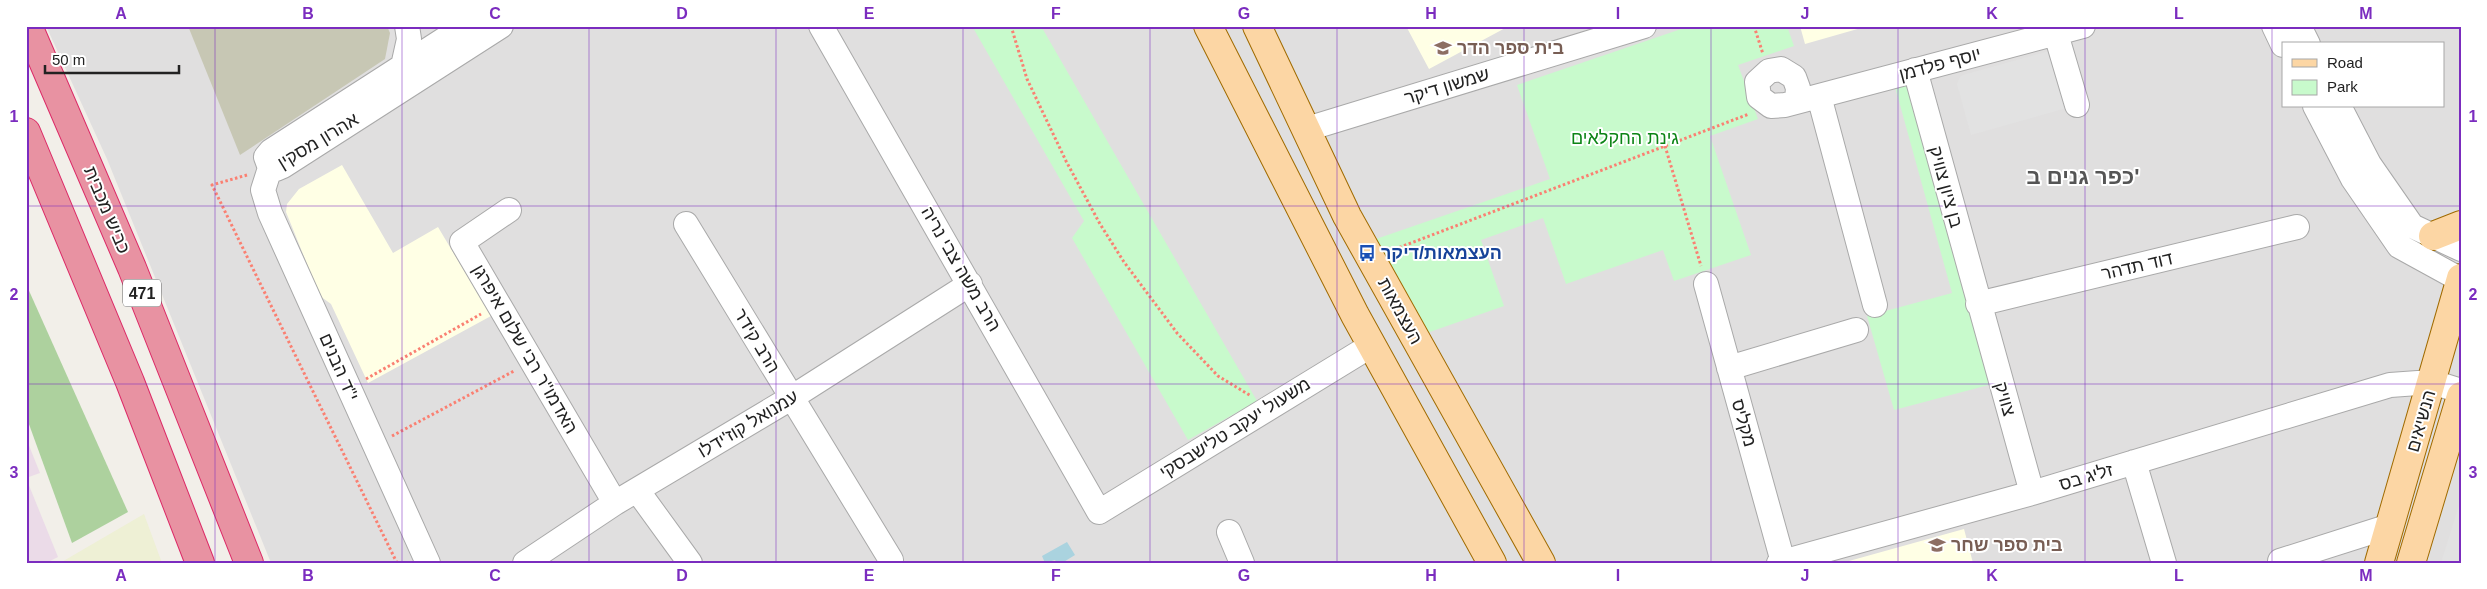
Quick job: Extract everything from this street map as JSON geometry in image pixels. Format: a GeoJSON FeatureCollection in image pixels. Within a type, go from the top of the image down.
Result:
{"type":"FeatureCollection","features":[{"type":"Feature","properties":{"kind":"highway","name":"כביש מכבית"},"geometry":{"type":"LineString","coordinates":[[28,26],[132,268],[248,563]]}},
{"type":"Feature","properties":{"kind":"highway","name":"471"},"geometry":{"type":"LineString","coordinates":[[26,132],[130,382],[200,563]]}},
{"type":"Feature","properties":{"kind":"main road"},"geometry":{"type":"LineString","coordinates":[[1208,26],[1250,112],[1372,345],[1492,563]]}},
{"type":"Feature","properties":{"kind":"main road","name":"העצמאות"},"geometry":{"type":"LineString","coordinates":[[1256,26],[1307,129],[1347,216],[1541,563]]}},
{"type":"Feature","properties":{"kind":"main road"},"geometry":{"type":"LineString","coordinates":[[2433,236],[2461,225]]}},
{"type":"Feature","properties":{"kind":"main road","name":"הנשיאים"},"geometry":{"type":"LineString","coordinates":[[2379,563],[2461,279]]}},
{"type":"Feature","properties":{"kind":"main road","name":"הנשיאים"},"geometry":{"type":"LineString","coordinates":[[2411,563],[2461,396]]}},
{"type":"Feature","properties":{"kind":"street"},"geometry":{"type":"LineString","coordinates":[[403,66],[408,39],[407,26]]}},
{"type":"Feature","properties":{"kind":"street"},"geometry":{"type":"LineString","coordinates":[[430,26],[446,30],[465,26]]}},
{"type":"Feature","properties":{"kind":"street","name":"אהרון מסקין"},"geometry":{"type":"LineString","coordinates":[[465,26],[271,151],[266,157],[270,168],[276,169],[283,166],[500,26]]}},
{"type":"Feature","properties":{"kind":"street","name":"הרב משה צבי נריה"},"geometry":{"type":"LineString","coordinates":[[821,26],[1099,512]]}},
{"type":"Feature","properties":{"kind":"street","name":"שמשון דיקר"},"geometry":{"type":"LineString","coordinates":[[1307,129],[1644,26]]}},
{"type":"Feature","properties":{"kind":"street","name":"יוסף פלדמן"},"geometry":{"type":"LineString","coordinates":[[1771,106],[2083,26]]}},
{"type":"Feature","properties":{"kind":"street"},"geometry":{"type":"LineString","coordinates":[[2274,26],[2282,43]]}},
{"type":"Feature","properties":{"kind":"street"},"geometry":{"type":"LineString","coordinates":[[2299,26],[2307,42]]}},
{"type":"Feature","properties":{"kind":"street"},"geometry":{"type":"LineString","coordinates":[[2056,34],[2076,105]]}},
{"type":"Feature","properties":{"kind":"street"},"geometry":{"type":"LineString","coordinates":[[1771,106],[1759,97],[1757,82],[1769,71],[1781,69],[1794,77],[1798,88],[1808,98],[1875,305]]}},
{"type":"Feature","properties":{"kind":"street","name":"בן ציון צוויק"},"geometry":{"type":"LineString","coordinates":[[1915,70],[1978,304]]}},
{"type":"Feature","properties":{"kind":"street"},"geometry":{"type":"LineString","coordinates":[[2316,108],[2353,179],[2399,246],[2461,279]]}},
{"type":"Feature","properties":{"kind":"street"},"geometry":{"type":"LineString","coordinates":[[2340,108],[2369,164],[2412,226],[2461,249]]}},
{"type":"Feature","properties":{"kind":"street","name":"י\"ד הבנים"},"geometry":{"type":"LineString","coordinates":[[270,168],[263,190],[270,213],[428,563]]}},
{"type":"Feature","properties":{"kind":"street","name":"האדמו\"ר רבי שלום איפרגן"},"geometry":{"type":"LineString","coordinates":[[509,210],[462,242],[615,503]]}},
{"type":"Feature","properties":{"kind":"street","name":"הרב קידר"},"geometry":{"type":"LineString","coordinates":[[686,224],[891,560]]}},
{"type":"Feature","properties":{"kind":"street","name":"דוד תדהר"},"geometry":{"type":"LineString","coordinates":[[1978,304],[2297,228]]}},
{"type":"Feature","properties":{"kind":"street","name":"עמנואל קוז'ידלו"},"geometry":{"type":"LineString","coordinates":[[525,563],[615,503],[791,398],[970,284]]}},
{"type":"Feature","properties":{"kind":"street","name":"מקליס"},"geometry":{"type":"LineString","coordinates":[[1706,284],[1781,562]]}},
{"type":"Feature","properties":{"kind":"street","name":"צוויק"},"geometry":{"type":"LineString","coordinates":[[1978,304],[2032,493]]}},
{"type":"Feature","properties":{"kind":"street"},"geometry":{"type":"LineString","coordinates":[[1729,368],[1856,330]]}},
{"type":"Feature","properties":{"kind":"street","name":"משעול יעקב טלישבסקי"},"geometry":{"type":"LineString","coordinates":[[1099,512],[1372,345]]}},
{"type":"Feature","properties":{"kind":"street","name":"זליג בס"},"geometry":{"type":"LineString","coordinates":[[1781,562],[2032,493],[2390,384],[2432,382],[2461,391]]}},
{"type":"Feature","properties":{"kind":"street"},"geometry":{"type":"LineString","coordinates":[[2390,384],[2406,388],[2420,400],[2425,408]]}},
{"type":"Feature","properties":{"kind":"street"},"geometry":{"type":"LineString","coordinates":[[2134,462],[2164,563]]}},
{"type":"Feature","properties":{"kind":"street"},"geometry":{"type":"LineString","coordinates":[[637,490],[690,563]]}},
{"type":"Feature","properties":{"kind":"street"},"geometry":{"type":"LineString","coordinates":[[2280,561],[2390,526]]}},
{"type":"Feature","properties":{"kind":"street"},"geometry":{"type":"LineString","coordinates":[[1228,532],[1242,563]]}},
{"type":"Feature","properties":{"kind":"path"},"geometry":{"type":"LineString","coordinates":[[1011,26],[1027,79],[1066,161],[1100,224],[1124,262],[1177,333],[1218,376],[1269,407]]}},
{"type":"Feature","properties":{"kind":"path"},"geometry":{"type":"LineString","coordinates":[[1754,26],[1769,71]]}},
{"type":"Feature","properties":{"kind":"path"},"geometry":{"type":"LineString","coordinates":[[1371,258],[1771,106]]}},
{"type":"Feature","properties":{"kind":"path"},"geometry":{"type":"LineString","coordinates":[[1665,146],[1706,284]]}},
{"type":"Feature","properties":{"kind":"path"},"geometry":{"type":"LineString","coordinates":[[270,168],[212,185],[397,563]]}},
{"type":"Feature","properties":{"kind":"path"},"geometry":{"type":"LineString","coordinates":[[349,388],[499,304]]}},
{"type":"Feature","properties":{"kind":"path"},"geometry":{"type":"LineString","coordinates":[[374,445],[532,361]]}},
{"type":"Feature","properties":{"kind":"shaded area"},"geometry":{"type":"Polygon","coordinates":[[[46,26],[2461,26],[2461,563],[271,563],[107,159],[46,26]]]}},
{"type":"Feature","properties":{"kind":"shaded area"},"geometry":{"type":"Polygon","coordinates":[[[188,26],[387,26],[390,33],[385,59],[240,155],[188,26]]]}},
{"type":"Feature","properties":{"kind":"shaded area","name":"בית ספר הדר"},"geometry":{"type":"Polygon","coordinates":[[[1406,26],[1509,26],[1429,69],[1406,26]]]}},
{"type":"Feature","properties":{"kind":"shaded area"},"geometry":{"type":"Polygon","coordinates":[[[1800,26],[1868,26],[1805,44],[1800,26]]]}},
{"type":"Feature","properties":{"kind":"shaded area"},"geometry":{"type":"Polygon","coordinates":[[[2060,48],[2077,105],[1971,135],[1957,84],[1960,77],[2060,48]]]}},
{"type":"Feature","properties":{"kind":"shaded area"},"geometry":{"type":"Polygon","coordinates":[[[342,165],[393,253],[438,227],[491,316],[368,383],[331,304],[320,296],[286,212],[287,204],[299,189],[342,165]]]}},
{"type":"Feature","properties":{"kind":"shaded area"},"geometry":{"type":"Polygon","coordinates":[[[26,438],[40,473],[26,478],[26,438]]]}},
{"type":"Feature","properties":{"kind":"shaded area"},"geometry":{"type":"Polygon","coordinates":[[[26,478],[58,557],[46,563],[26,563],[26,478]]]}},
{"type":"Feature","properties":{"kind":"shaded area"},"geometry":{"type":"Polygon","coordinates":[[[2461,499],[2461,563],[2441,563],[2461,499]]]}},
{"type":"Feature","properties":{"kind":"shaded area"},"geometry":{"type":"Polygon","coordinates":[[[144,514],[162,563],[60,563],[144,514]]]}},
{"type":"Feature","properties":{"kind":"shaded area","name":"בית ספר שחר"},"geometry":{"type":"Polygon","coordinates":[[[1964,529],[1973,563],[1850,563],[1849,561],[1964,529]]]}},
{"type":"Feature","properties":{"kind":"green space"},"geometry":{"type":"Polygon","coordinates":[[[972,26],[1041,26],[1257,401],[1188,440],[1072,238],[1084,221],[972,26]]]}},
{"type":"Feature","properties":{"kind":"green space","name":"גינת החקלאים"},"geometry":{"type":"Polygon","coordinates":[[[1690,26],[1787,26],[1794,46],[1738,65],[1758,119],[1710,136],[1751,255],[1674,281],[1663,250],[1566,284],[1543,218],[1481,240],[1504,306],[1424,334],[1376,239],[1550,179],[1517,85],[1690,26]]]}},
{"type":"Feature","properties":{"kind":"green space"},"geometry":{"type":"Polygon","coordinates":[[[1915,70],[2000,382],[1894,410],[1867,316],[1952,293],[1892,76],[1915,70]]]}},
{"type":"Feature","properties":{"kind":"green space"},"geometry":{"type":"Polygon","coordinates":[[[26,284],[128,512],[72,543],[26,416],[26,284]]]}},
{"type":"Feature","properties":{"kind":"water"},"geometry":{"type":"Polygon","coordinates":[[[1067,542],[1075,555],[1062,563],[1057,563],[1055,560],[1045,563],[1042,556],[1067,542]]]}},
{"type":"Feature","properties":{"kind":"place","name":"בית ספר הדר"},"geometry":{"type":"Point","coordinates":[1443,48]}},
{"type":"Feature","properties":{"kind":"place","name":"העצמאות/דיקר"},"geometry":{"type":"Point","coordinates":[1367,253]}},
{"type":"Feature","properties":{"kind":"place","name":"בית ספר שחר"},"geometry":{"type":"Point","coordinates":[1937,545]}},
{"type":"Feature","properties":{"kind":"district","name":"כפר גנים ב'"},"geometry":{"type":"Point","coordinates":[2083,176]}}]}
